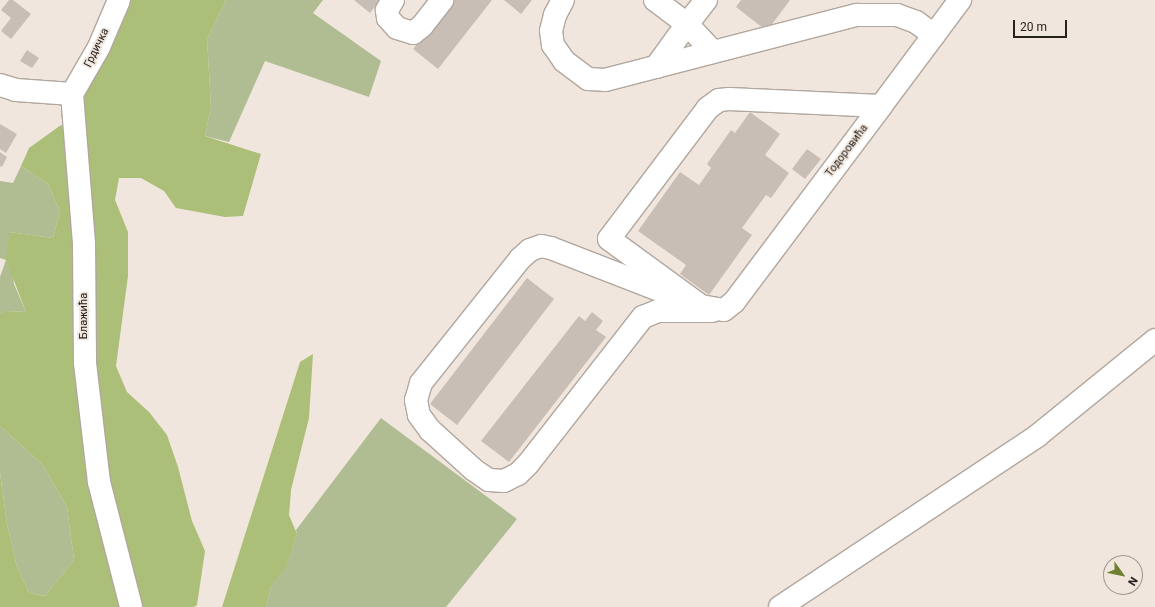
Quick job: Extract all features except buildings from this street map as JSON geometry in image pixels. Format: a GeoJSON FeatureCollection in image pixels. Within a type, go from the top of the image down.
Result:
{"type":"FeatureCollection","features":[{"type":"Feature","properties":{"kind":"street","name":"Грдичка"},"geometry":{"type":"LineString","coordinates":[[72,94],[99,47],[119,0]]}},
{"type":"Feature","properties":{"kind":"street"},"geometry":{"type":"LineString","coordinates":[[393,0],[387,10],[388,18],[397,28],[413,33],[422,26],[442,0]]}},
{"type":"Feature","properties":{"kind":"street"},"geometry":{"type":"LineString","coordinates":[[563,0],[555,15],[551,31],[553,45],[564,61],[576,72],[588,79],[605,80],[857,15],[897,15],[916,22],[934,34]]}},
{"type":"Feature","properties":{"kind":"street"},"geometry":{"type":"LineString","coordinates":[[655,0],[687,24],[713,52]]}},
{"type":"Feature","properties":{"kind":"street"},"geometry":{"type":"LineString","coordinates":[[656,67],[706,0]]}},
{"type":"Feature","properties":{"kind":"street","name":"Тодоровића"},"geometry":{"type":"LineString","coordinates":[[708,308],[724,310],[734,302],[960,0]]}},
{"type":"Feature","properties":{"kind":"street"},"geometry":{"type":"LineString","coordinates":[[0,84],[16,90],[72,94]]}},
{"type":"Feature","properties":{"kind":"street","name":"Блажића"},"geometry":{"type":"LineString","coordinates":[[72,94],[84,244],[85,363],[99,482],[131,607]]}},
{"type":"Feature","properties":{"kind":"street"},"geometry":{"type":"LineString","coordinates":[[708,308],[608,239],[708,108],[719,100],[729,99],[881,106]]}},
{"type":"Feature","properties":{"kind":"street"},"geometry":{"type":"LineString","coordinates":[[541,246],[708,308],[658,311],[643,317],[528,464],[518,474],[504,481],[489,480],[474,470],[430,430],[419,415],[416,400],[420,383],[520,259],[530,250],[541,246]]}},
{"type":"Feature","properties":{"kind":"street"},"geometry":{"type":"LineString","coordinates":[[780,607],[1037,436],[1155,340]]}},
{"type":"Feature","properties":{"kind":"green space"},"geometry":{"type":"Polygon","coordinates":[[[119,0],[226,0],[207,39],[211,106],[205,136],[261,154],[243,216],[225,217],[176,208],[164,191],[141,178],[119,178],[115,200],[128,232],[128,276],[116,366],[127,392],[149,412],[167,435],[178,467],[192,521],[205,551],[197,605],[194,607],[0,607],[0,473],[7,524],[17,567],[29,593],[45,596],[74,560],[67,507],[43,465],[0,426],[0,314],[6,311],[26,312],[6,260],[9,232],[53,238],[60,211],[48,184],[21,166],[29,148],[61,125],[76,144],[72,94],[119,0]]]}},
{"type":"Feature","properties":{"kind":"green space"},"geometry":{"type":"Polygon","coordinates":[[[226,0],[323,0],[313,13],[381,61],[369,97],[265,61],[229,142],[205,136],[211,106],[207,39],[226,0]]]}},
{"type":"Feature","properties":{"kind":"green space"},"geometry":{"type":"Polygon","coordinates":[[[21,166],[48,184],[60,211],[53,238],[9,232],[14,284],[26,312],[6,311],[0,314],[0,277],[6,260],[0,258],[0,181],[13,183],[21,166]]]}},
{"type":"Feature","properties":{"kind":"green space"},"geometry":{"type":"Polygon","coordinates":[[[313,354],[309,418],[291,490],[289,515],[297,534],[286,567],[271,587],[266,607],[222,607],[300,362],[313,354]]]}},
{"type":"Feature","properties":{"kind":"green space"},"geometry":{"type":"Polygon","coordinates":[[[381,418],[517,519],[446,607],[266,607],[271,587],[286,566],[297,534],[296,530],[381,418]]]}},
{"type":"Feature","properties":{"kind":"green space"},"geometry":{"type":"Polygon","coordinates":[[[0,426],[43,465],[67,507],[74,560],[45,596],[29,593],[17,567],[7,524],[0,473],[0,426]]]}}]}
